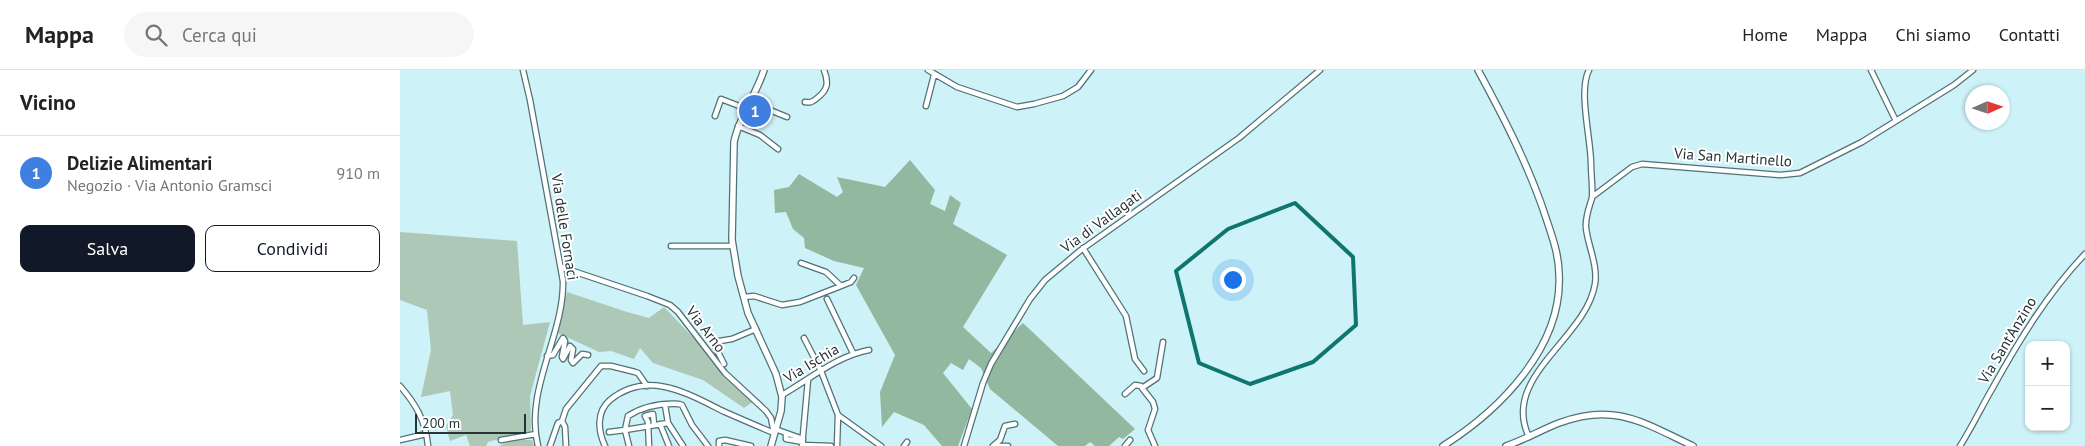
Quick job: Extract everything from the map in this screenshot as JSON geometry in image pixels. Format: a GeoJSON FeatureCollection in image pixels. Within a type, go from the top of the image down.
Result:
{"type":"FeatureCollection","features":[{"type":"Feature","properties":{"kind":"street","name":"Via delle Fornaci"},"geometry":{"type":"LineString","coordinates":[[523,70],[561,267],[562,295],[537,400],[536,434],[538,446]]}},
{"type":"Feature","properties":{"kind":"street"},"geometry":{"type":"LineString","coordinates":[[764,70],[738,126],[734,142],[733,246],[744,297],[777,376],[782,395],[781,409],[769,444]]}},
{"type":"Feature","properties":{"kind":"street"},"geometry":{"type":"LineString","coordinates":[[805,102],[813,101],[825,92],[827,86],[824,70]]}},
{"type":"Feature","properties":{"kind":"street"},"geometry":{"type":"LineString","coordinates":[[928,70],[961,89],[1013,106],[1063,96],[1078,86],[1091,70]]}},
{"type":"Feature","properties":{"kind":"street","name":"Via di Vallagati"},"geometry":{"type":"LineString","coordinates":[[964,446],[983,383],[998,353],[1039,287],[1083,248],[1239,138],[1320,70]]}},
{"type":"Feature","properties":{"kind":"street"},"geometry":{"type":"LineString","coordinates":[[1444,446],[1500,400],[1532,363],[1547,334],[1560,281],[1554,244],[1535,186],[1505,119],[1478,70]]}},
{"type":"Feature","properties":{"kind":"street"},"geometry":{"type":"LineString","coordinates":[[1529,437],[1522,413],[1529,389],[1542,366],[1571,332],[1594,288],[1594,269],[1586,224],[1592,197],[1586,98],[1586,79],[1589,70]]}},
{"type":"Feature","properties":{"kind":"street"},"geometry":{"type":"LineString","coordinates":[[1870,70],[1896,121]]}},
{"type":"Feature","properties":{"kind":"street","name":"Via San Martinello"},"geometry":{"type":"LineString","coordinates":[[1592,197],[1632,167],[1642,164],[1781,175],[1796,174],[1851,148],[1954,85],[1973,70]]}},
{"type":"Feature","properties":{"kind":"street"},"geometry":{"type":"LineString","coordinates":[[926,106],[934,75]]}},
{"type":"Feature","properties":{"kind":"street"},"geometry":{"type":"LineString","coordinates":[[715,116],[721,100],[746,109]]}},
{"type":"Feature","properties":{"kind":"street"},"geometry":{"type":"LineString","coordinates":[[750,102],[787,117]]}},
{"type":"Feature","properties":{"kind":"street"},"geometry":{"type":"LineString","coordinates":[[738,126],[760,136],[778,149]]}},
{"type":"Feature","properties":{"kind":"street"},"geometry":{"type":"LineString","coordinates":[[671,246],[733,246]]}},
{"type":"Feature","properties":{"kind":"street"},"geometry":{"type":"LineString","coordinates":[[1083,248],[1126,316],[1130,327],[1134,360],[1144,371]]}},
{"type":"Feature","properties":{"kind":"street","name":"Via Sant'Anzino"},"geometry":{"type":"LineString","coordinates":[[1960,446],[1974,426],[1994,386],[2045,303],[2061,281],[2085,254]]}},
{"type":"Feature","properties":{"kind":"street"},"geometry":{"type":"LineString","coordinates":[[801,263],[826,272],[841,286]]}},
{"type":"Feature","properties":{"kind":"street","name":"Via Arno"},"geometry":{"type":"LineString","coordinates":[[561,267],[670,305],[678,312],[725,373],[766,411],[771,418],[774,431]]}},
{"type":"Feature","properties":{"kind":"street"},"geometry":{"type":"LineString","coordinates":[[744,297],[754,296],[782,305],[800,302],[851,282],[854,278]]}},
{"type":"Feature","properties":{"kind":"street","name":"Via Ischia"},"geometry":{"type":"LineString","coordinates":[[827,299],[854,353]]}},
{"type":"Feature","properties":{"kind":"street"},"geometry":{"type":"LineString","coordinates":[[724,364],[713,342],[732,339],[756,329]]}},
{"type":"Feature","properties":{"kind":"street"},"geometry":{"type":"LineString","coordinates":[[547,356],[553,355],[563,338],[565,341],[563,359],[570,346],[573,348],[573,363],[582,354],[588,355]]}},
{"type":"Feature","properties":{"kind":"street"},"geometry":{"type":"LineString","coordinates":[[804,338],[821,372],[838,415],[837,446]]}},
{"type":"Feature","properties":{"kind":"street"},"geometry":{"type":"LineString","coordinates":[[1125,394],[1135,385],[1141,385],[1157,378],[1163,342]]}},
{"type":"Feature","properties":{"kind":"street","name":"Via Ischia"},"geometry":{"type":"LineString","coordinates":[[782,395],[821,372],[837,360],[854,353],[869,350]]}},
{"type":"Feature","properties":{"kind":"street"},"geometry":{"type":"LineString","coordinates":[[550,446],[558,423],[562,421],[566,409],[601,366],[611,366],[635,372],[646,382],[647,386]]}},
{"type":"Feature","properties":{"kind":"street"},"geometry":{"type":"LineString","coordinates":[[803,443],[808,380]]}},
{"type":"Feature","properties":{"kind":"street"},"geometry":{"type":"LineString","coordinates":[[1141,385],[1155,407],[1155,414],[1148,430],[1155,446]]}},
{"type":"Feature","properties":{"kind":"street"},"geometry":{"type":"LineString","coordinates":[[400,386],[418,411],[428,446]]}},
{"type":"Feature","properties":{"kind":"street"},"geometry":{"type":"LineString","coordinates":[[605,446],[599,421],[600,413],[605,406],[620,394],[647,386],[670,387],[681,390],[803,443],[831,446]]}},
{"type":"Feature","properties":{"kind":"street"},"geometry":{"type":"LineString","coordinates":[[629,446],[626,430],[628,416],[654,404],[682,405],[692,425],[708,446]]}},
{"type":"Feature","properties":{"kind":"street"},"geometry":{"type":"LineString","coordinates":[[665,405],[668,423],[683,446]]}},
{"type":"Feature","properties":{"kind":"street"},"geometry":{"type":"LineString","coordinates":[[642,408],[648,422],[649,446]]}},
{"type":"Feature","properties":{"kind":"street"},"geometry":{"type":"LineString","coordinates":[[645,416],[653,414],[654,424]]}},
{"type":"Feature","properties":{"kind":"street"},"geometry":{"type":"LineString","coordinates":[[1506,446],[1574,418],[1609,414],[1627,417],[1693,446]]}},
{"type":"Feature","properties":{"kind":"street"},"geometry":{"type":"LineString","coordinates":[[838,415],[881,446]]}},
{"type":"Feature","properties":{"kind":"street"},"geometry":{"type":"LineString","coordinates":[[562,421],[565,427],[566,446]]}},
{"type":"Feature","properties":{"kind":"street"},"geometry":{"type":"LineString","coordinates":[[609,432],[668,423]]}},
{"type":"Feature","properties":{"kind":"street"},"geometry":{"type":"LineString","coordinates":[[660,424],[669,446]]}},
{"type":"Feature","properties":{"kind":"street"},"geometry":{"type":"LineString","coordinates":[[995,446],[1000,440],[1005,426],[1015,424]]}},
{"type":"Feature","properties":{"kind":"street"},"geometry":{"type":"LineString","coordinates":[[400,440],[426,434]]}},
{"type":"Feature","properties":{"kind":"street"},"geometry":{"type":"LineString","coordinates":[[501,440],[536,434]]}},
{"type":"Feature","properties":{"kind":"street"},"geometry":{"type":"LineString","coordinates":[[1453,446],[1455,438]]}},
{"type":"Feature","properties":{"kind":"street"},"geometry":{"type":"LineString","coordinates":[[719,446],[722,440],[730,444],[751,446]]}},
{"type":"Feature","properties":{"kind":"street"},"geometry":{"type":"LineString","coordinates":[[1125,446],[1130,440]]}},
{"type":"Feature","properties":{"kind":"street"},"geometry":{"type":"LineString","coordinates":[[995,446],[1008,446]]}},
{"type":"Feature","properties":{"kind":"highlighted area"},"geometry":{"type":"Polygon","coordinates":[[[1295,203],[1353,257],[1356,325],[1313,362],[1250,384],[1199,363],[1176,271],[1228,229],[1295,203]]]}},
{"type":"Feature","properties":{"kind":"green space"},"geometry":{"type":"Polygon","coordinates":[[[910,160],[935,190],[930,204],[945,211],[950,195],[961,203],[953,224],[1007,255],[963,327],[991,353],[1023,323],[1135,429],[1123,439],[1119,437],[1109,446],[1095,446],[1090,442],[1085,446],[1058,446],[990,389],[981,368],[969,359],[963,370],[951,363],[943,373],[972,409],[958,446],[942,446],[924,425],[894,412],[882,427],[880,392],[895,355],[856,285],[864,268],[834,261],[805,248],[804,238],[793,229],[786,212],[775,213],[774,190],[789,187],[799,174],[837,197],[843,192],[837,177],[885,187],[910,160]]]}},
{"type":"Feature","properties":{"kind":"green space"},"geometry":{"type":"Polygon","coordinates":[[[400,232],[517,241],[523,325],[550,322],[530,396],[531,431],[488,442],[486,446],[470,446],[466,435],[450,441],[446,426],[453,415],[450,391],[421,397],[431,350],[427,310],[400,300],[400,232]]]}},
{"type":"Feature","properties":{"kind":"green space"},"geometry":{"type":"Polygon","coordinates":[[[567,292],[649,318],[664,307],[754,401],[744,408],[703,380],[653,363],[640,348],[634,359],[611,351],[599,352],[556,332],[567,292]]]}},
{"type":"Feature","properties":{"kind":"green space"},"geometry":{"type":"Polygon","coordinates":[[[513,440],[532,440],[534,446],[499,446],[513,440]]]}},
{"type":"Feature","properties":{"kind":"place","name":"Delizie Alimentari"},"geometry":{"type":"Point","coordinates":[755,111]}}]}
